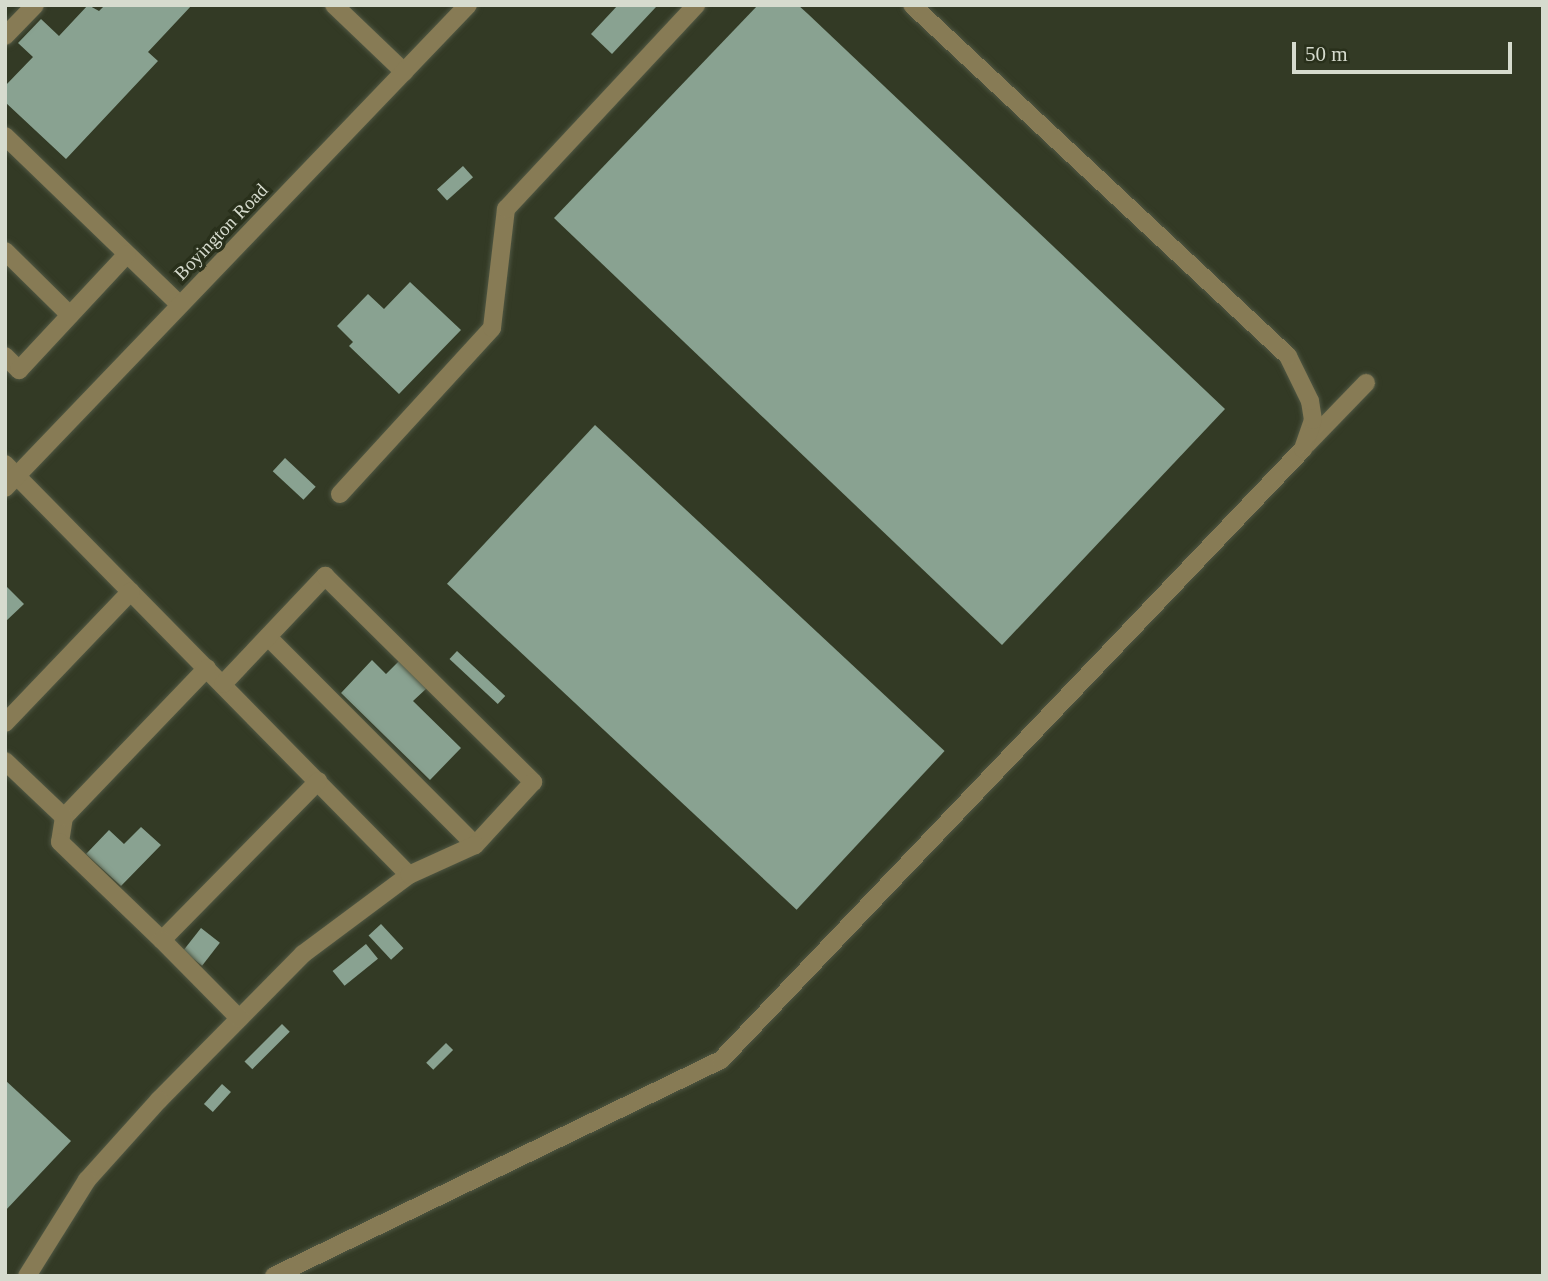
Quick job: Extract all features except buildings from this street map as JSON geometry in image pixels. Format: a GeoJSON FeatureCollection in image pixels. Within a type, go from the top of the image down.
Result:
{"type":"FeatureCollection","features":[{"type":"Feature","properties":{"kind":"street"},"geometry":{"type":"LineString","coordinates":[[5,36],[35,5]]}},
{"type":"Feature","properties":{"kind":"street","name":"Boyington Road"},"geometry":{"type":"LineString","coordinates":[[9,476],[180,305],[468,5]]}},
{"type":"Feature","properties":{"kind":"street"},"geometry":{"type":"LineString","coordinates":[[341,494],[492,328],[506,209],[696,5]]}},
{"type":"Feature","properties":{"kind":"street"},"geometry":{"type":"LineString","coordinates":[[338,6],[404,72]]}},
{"type":"Feature","properties":{"kind":"street"},"geometry":{"type":"LineString","coordinates":[[913,6],[1287,356],[1310,401],[1313,420],[1303,449]]}},
{"type":"Feature","properties":{"kind":"street"},"geometry":{"type":"LineString","coordinates":[[5,136],[180,305]]}},
{"type":"Feature","properties":{"kind":"street"},"geometry":{"type":"LineString","coordinates":[[5,251],[70,315]]}},
{"type":"Feature","properties":{"kind":"street"},"geometry":{"type":"LineString","coordinates":[[5,356],[19,370],[127,254]]}},
{"type":"Feature","properties":{"kind":"street"},"geometry":{"type":"LineString","coordinates":[[274,1276],[721,1060],[1366,383]]}},
{"type":"Feature","properties":{"kind":"street"},"geometry":{"type":"LineString","coordinates":[[9,476],[131,591],[409,876]]}},
{"type":"Feature","properties":{"kind":"street"},"geometry":{"type":"LineString","coordinates":[[27,1276],[87,1180],[303,954],[409,876],[475,845],[533,782],[325,576],[223,684]]}},
{"type":"Feature","properties":{"kind":"street"},"geometry":{"type":"LineString","coordinates":[[5,723],[131,591]]}},
{"type":"Feature","properties":{"kind":"street"},"geometry":{"type":"LineString","coordinates":[[268,637],[475,845]]}},
{"type":"Feature","properties":{"kind":"street"},"geometry":{"type":"LineString","coordinates":[[207,668],[64,817],[60,842],[239,1018]]}},
{"type":"Feature","properties":{"kind":"street"},"geometry":{"type":"LineString","coordinates":[[5,761],[64,817]]}},
{"type":"Feature","properties":{"kind":"street"},"geometry":{"type":"LineString","coordinates":[[162,940],[318,781]]}}]}
